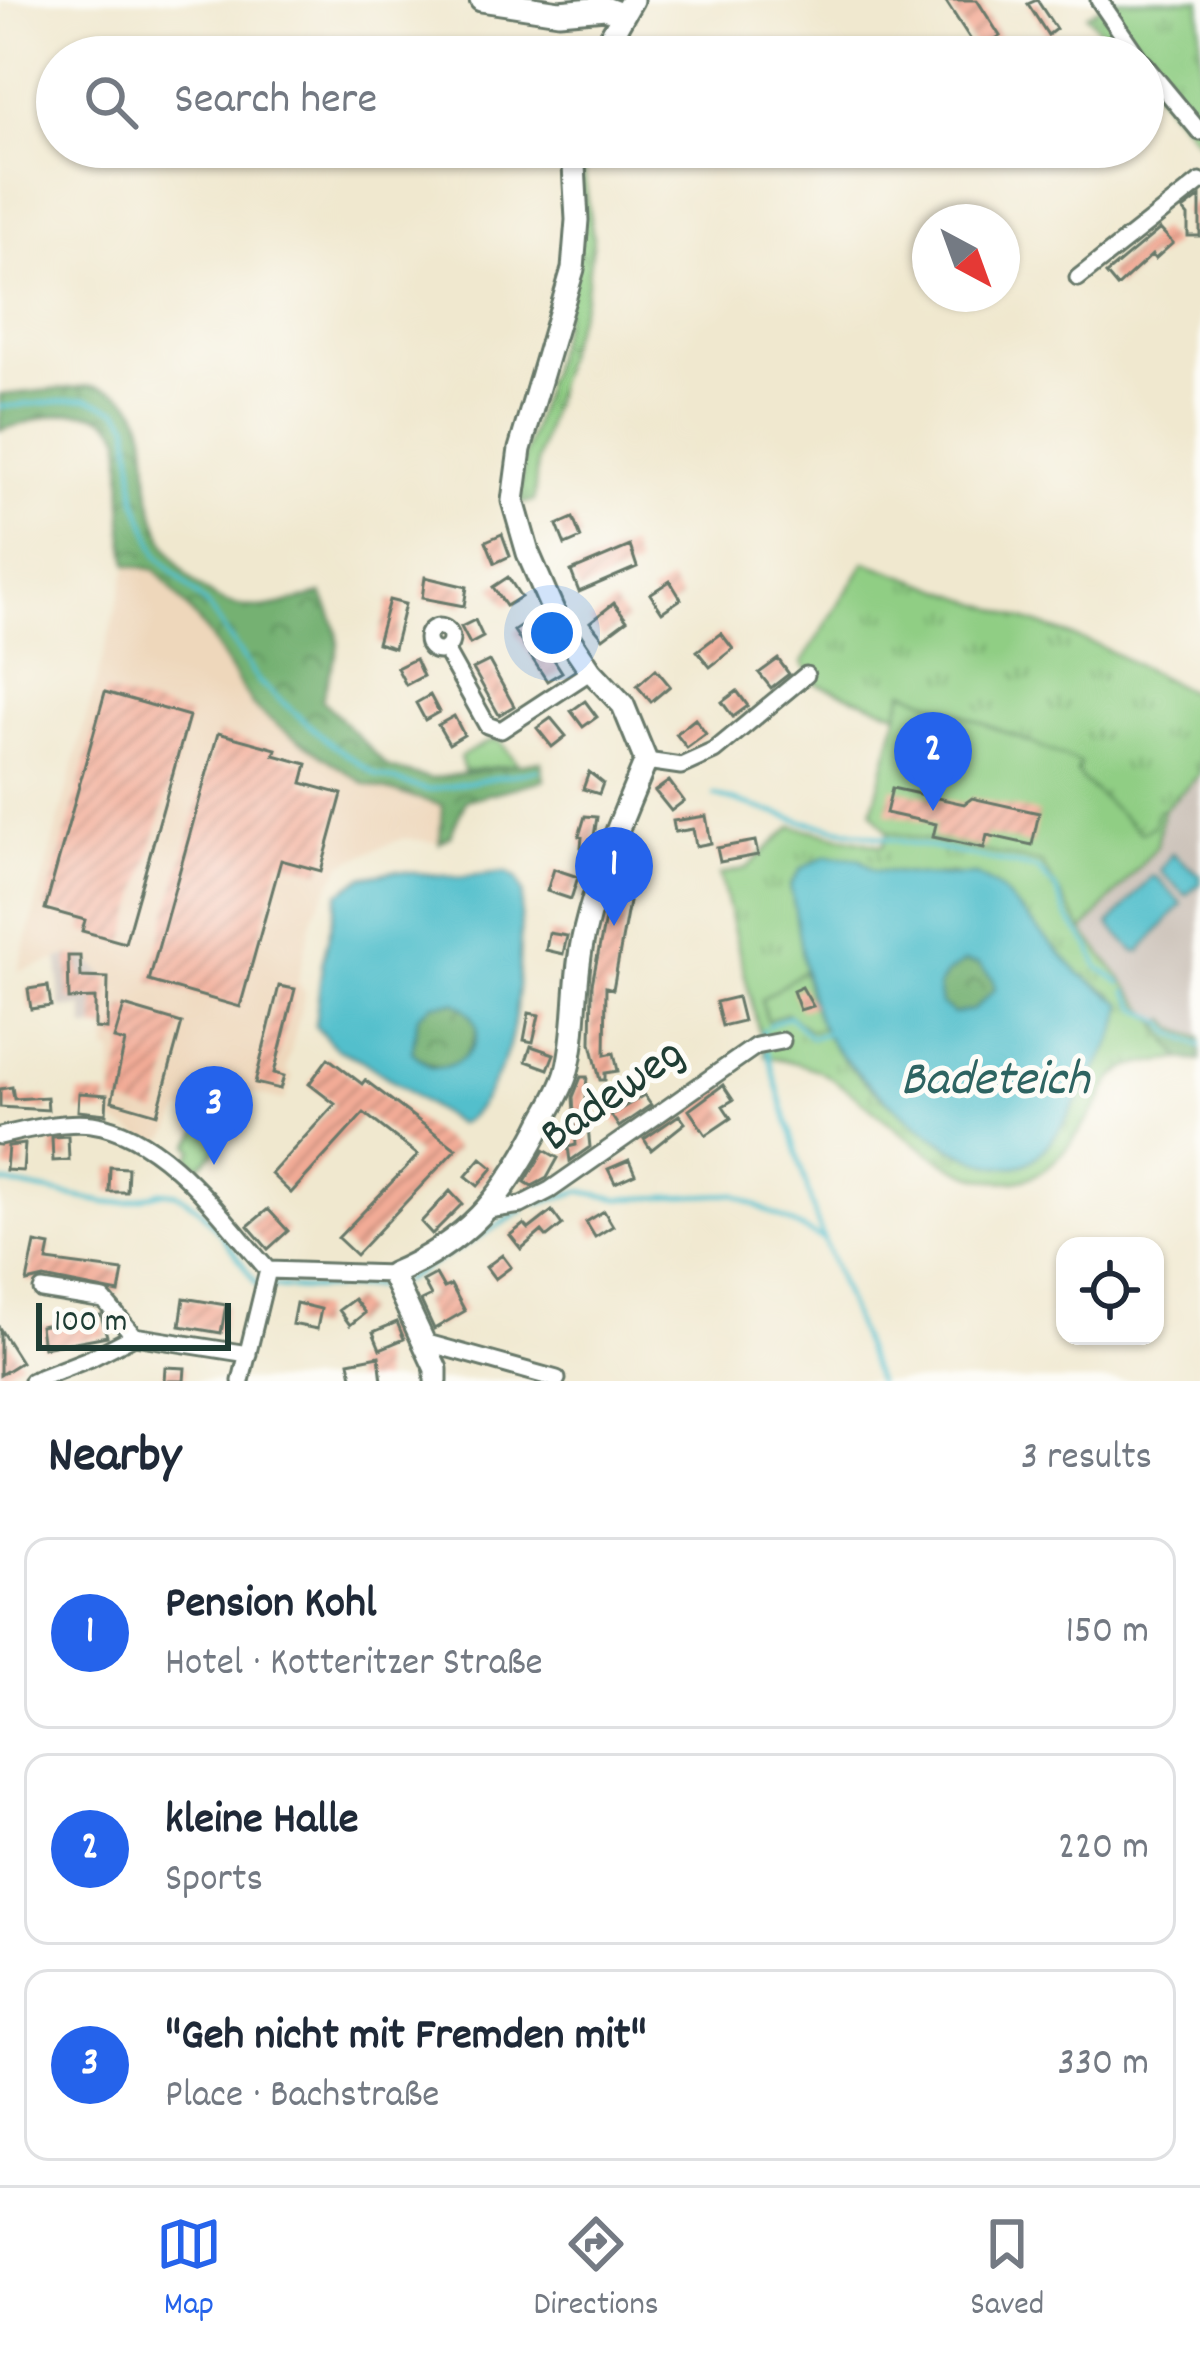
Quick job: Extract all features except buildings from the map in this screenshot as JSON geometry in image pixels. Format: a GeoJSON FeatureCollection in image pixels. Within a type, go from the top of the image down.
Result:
{"type":"FeatureCollection","features":[{"type":"Feature","properties":{"kind":"street"},"geometry":{"type":"LineString","coordinates":[[481,0],[559,12],[626,7]]}},
{"type":"Feature","properties":{"kind":"street"},"geometry":{"type":"LineString","coordinates":[[1100,0],[1125,36]]}},
{"type":"Feature","properties":{"kind":"street"},"geometry":{"type":"LineString","coordinates":[[610,36],[626,7]]}},
{"type":"Feature","properties":{"kind":"street"},"geometry":{"type":"LineString","coordinates":[[1164,88],[1200,132]]}},
{"type":"Feature","properties":{"kind":"street"},"geometry":{"type":"LineString","coordinates":[[265,1281],[394,1281],[488,1210],[512,1178],[566,1075],[575,981],[596,887],[646,761],[623,705],[591,671],[558,622],[528,553],[513,501],[520,449],[573,268],[574,168]]}},
{"type":"Feature","properties":{"kind":"street"},"geometry":{"type":"LineString","coordinates":[[1078,278],[1200,182]]}},
{"type":"Feature","properties":{"kind":"street"},"geometry":{"type":"LineString","coordinates":[[446,650],[487,725],[501,730],[591,671]]}},
{"type":"Feature","properties":{"kind":"street"},"geometry":{"type":"LineString","coordinates":[[646,761],[681,766],[714,751],[806,675]]}},
{"type":"Feature","properties":{"kind":"street","name":"Badeweg"},"geometry":{"type":"LineString","coordinates":[[488,1210],[521,1205],[550,1190],[756,1046],[782,1041]]}},
{"type":"Feature","properties":{"kind":"street"},"geometry":{"type":"LineString","coordinates":[[0,1136],[87,1124],[116,1132],[164,1157],[195,1186],[265,1281],[241,1381]]}},
{"type":"Feature","properties":{"kind":"street"},"geometry":{"type":"LineString","coordinates":[[394,1281],[436,1369],[436,1381]]}},
{"type":"Feature","properties":{"kind":"street"},"geometry":{"type":"LineString","coordinates":[[42,1290],[104,1300],[134,1336]]}},
{"type":"Feature","properties":{"kind":"street"},"geometry":{"type":"LineString","coordinates":[[32,1381],[134,1336],[248,1354]]}},
{"type":"Feature","properties":{"kind":"street"},"geometry":{"type":"LineString","coordinates":[[424,1342],[556,1379]]}},
{"type":"Feature","properties":{"kind":"shaded area"},"geometry":{"type":"Polygon","coordinates":[[[128,564],[156,570],[207,632],[365,784],[443,805],[440,843],[403,838],[342,864],[313,915],[298,981],[305,993],[286,1070],[293,1077],[284,1101],[209,1083],[193,1117],[182,1110],[167,1137],[155,1143],[110,1120],[113,1052],[107,1051],[107,977],[67,956],[18,972],[128,564]]]}},
{"type":"Feature","properties":{"kind":"shaded area"},"geometry":{"type":"Polygon","coordinates":[[[1200,774],[1200,875],[1177,854],[1191,894],[1200,884],[1200,1038],[1176,1029],[1168,1020],[1159,1027],[1083,931],[1156,846],[1163,810],[1200,774]]]}},
{"type":"Feature","properties":{"kind":"shaded area"},"geometry":{"type":"Polygon","coordinates":[[[83,956],[108,978],[107,1029],[85,1028],[83,1007],[61,1008],[58,959],[83,956]]]}},
{"type":"Feature","properties":{"kind":"green space"},"geometry":{"type":"Polygon","coordinates":[[[1111,0],[1200,0],[1200,144],[1164,103],[1164,36],[1106,36],[1087,15],[1111,0]]]}},
{"type":"Feature","properties":{"kind":"green space"},"geometry":{"type":"Polygon","coordinates":[[[579,168],[585,168],[593,238],[585,298],[566,348],[537,462],[534,501],[520,504],[524,457],[565,316],[579,168]]]}},
{"type":"Feature","properties":{"kind":"green space"},"geometry":{"type":"Polygon","coordinates":[[[90,386],[118,393],[138,413],[155,516],[172,555],[200,587],[236,606],[258,608],[322,594],[338,639],[322,700],[389,768],[431,779],[541,761],[544,780],[466,800],[450,836],[440,843],[442,805],[365,784],[253,706],[207,632],[156,570],[128,564],[122,437],[112,424],[83,413],[0,430],[0,395],[90,386]]]}},
{"type":"Feature","properties":{"kind":"green space"},"geometry":{"type":"Polygon","coordinates":[[[865,562],[1099,646],[1200,697],[1200,774],[1157,811],[1155,826],[1141,833],[1082,780],[1077,771],[1080,764],[904,692],[897,713],[815,683],[802,663],[865,562]]]}},
{"type":"Feature","properties":{"kind":"green space"},"geometry":{"type":"Polygon","coordinates":[[[904,691],[1080,763],[1077,772],[1082,780],[1141,833],[1154,826],[1157,811],[1163,810],[1157,846],[1083,931],[1041,863],[888,832],[872,812],[904,691]]]}},
{"type":"Feature","properties":{"kind":"green space"},"geometry":{"type":"Polygon","coordinates":[[[491,740],[500,741],[518,764],[464,771],[460,757],[491,740]]]}},
{"type":"Feature","properties":{"kind":"green space"},"geometry":{"type":"Polygon","coordinates":[[[792,826],[883,846],[888,832],[1041,863],[1083,931],[1175,1045],[1181,1059],[1140,1065],[1118,1074],[1068,1147],[1038,1173],[1000,1181],[972,1175],[917,1144],[819,1071],[765,1056],[720,875],[747,868],[792,826]],[[860,859],[790,886],[825,1030],[855,1072],[904,1113],[959,1147],[1007,1166],[1085,1087],[1124,1008],[1112,994],[1079,974],[1000,889],[950,873],[930,876],[872,870],[860,859]]]}},
{"type":"Feature","properties":{"kind":"green space"},"geometry":{"type":"Polygon","coordinates":[[[964,962],[979,964],[993,979],[995,989],[973,1010],[953,1014],[941,1005],[938,987],[947,973],[964,962]]]}},
{"type":"Feature","properties":{"kind":"green space"},"geometry":{"type":"Polygon","coordinates":[[[803,971],[823,1028],[810,1031],[787,1013],[767,1021],[761,1000],[803,971]]]}},
{"type":"Feature","properties":{"kind":"green space"},"geometry":{"type":"Polygon","coordinates":[[[455,1002],[470,1010],[478,1025],[474,1039],[454,1065],[436,1066],[412,1052],[418,1015],[433,1003],[455,1002]]]}},
{"type":"Feature","properties":{"kind":"green space"},"geometry":{"type":"Polygon","coordinates":[[[1167,1019],[1176,1029],[1200,1038],[1200,1061],[1181,1059],[1159,1027],[1167,1019]]]}},
{"type":"Feature","properties":{"kind":"green space"},"geometry":{"type":"Polygon","coordinates":[[[202,1126],[217,1149],[199,1167],[189,1157],[194,1149],[190,1145],[202,1126]]]}},
{"type":"Feature","properties":{"kind":"water"},"geometry":{"type":"Polygon","coordinates":[[[1172,853],[1200,875],[1200,884],[1186,895],[1160,871],[1172,853]]]}},
{"type":"Feature","properties":{"kind":"water","name":"Badeteich"},"geometry":{"type":"Polygon","coordinates":[[[826,856],[860,859],[873,870],[976,875],[1000,889],[1079,973],[1123,1004],[1118,1027],[1100,1062],[1040,1153],[1022,1165],[1000,1166],[973,1158],[915,1123],[842,1056],[819,1022],[807,984],[790,886],[801,869],[826,856]],[[964,962],[947,973],[938,987],[941,1004],[953,1014],[973,1010],[995,989],[993,979],[979,964],[964,962]]]}},
{"type":"Feature","properties":{"kind":"water"},"geometry":{"type":"Polygon","coordinates":[[[395,871],[459,877],[506,872],[517,879],[523,893],[516,1003],[508,1047],[483,1100],[457,1124],[360,1059],[338,1050],[315,1026],[322,965],[339,893],[363,877],[395,871]],[[455,1002],[433,1004],[418,1016],[412,1052],[431,1068],[458,1061],[468,1053],[477,1033],[468,1011],[455,1002]]]}},
{"type":"Feature","properties":{"kind":"water"},"geometry":{"type":"Polygon","coordinates":[[[1151,877],[1182,904],[1135,952],[1109,925],[1151,877]]]}},
{"type":"Feature","properties":{"kind":"waterway"},"geometry":{"type":"LineString","coordinates":[[0,407],[87,399],[118,410],[129,423],[136,499],[158,556],[210,609],[259,682],[376,775],[428,790],[538,770]]}},
{"type":"Feature","properties":{"kind":"waterway"},"geometry":{"type":"LineString","coordinates":[[715,795],[802,821],[1037,869],[1055,888],[1098,967],[1121,983]]}},
{"type":"Feature","properties":{"kind":"waterway"},"geometry":{"type":"LineString","coordinates":[[1127,991],[1138,1008],[1200,1046]]}},
{"type":"Feature","properties":{"kind":"waterway"},"geometry":{"type":"LineString","coordinates":[[768,1026],[789,1016],[811,1038],[826,1033]]}},
{"type":"Feature","properties":{"kind":"waterway"},"geometry":{"type":"LineString","coordinates":[[767,1051],[816,1219],[877,1381]]}},
{"type":"Feature","properties":{"kind":"waterway"},"geometry":{"type":"LineString","coordinates":[[0,1182],[108,1203],[161,1192],[178,1194],[198,1208],[257,1285],[303,1289],[387,1286]]}},
{"type":"Feature","properties":{"kind":"waterway"},"geometry":{"type":"LineString","coordinates":[[538,1204],[580,1191],[619,1199],[734,1194],[824,1240]]}},
{"type":"Feature","properties":{"kind":"waterway"},"geometry":{"type":"LineString","coordinates":[[403,1281],[523,1211]]}},
{"type":"Feature","properties":{"kind":"place","name":"kleine Halle"},"geometry":{"type":"Point","coordinates":[933,811]}},
{"type":"Feature","properties":{"kind":"place","name":"Pension Kohl"},"geometry":{"type":"Point","coordinates":[614,926]}},
{"type":"Feature","properties":{"kind":"place","name":"\"Geh nicht mit Fremden mit\""},"geometry":{"type":"Point","coordinates":[214,1165]}}]}
